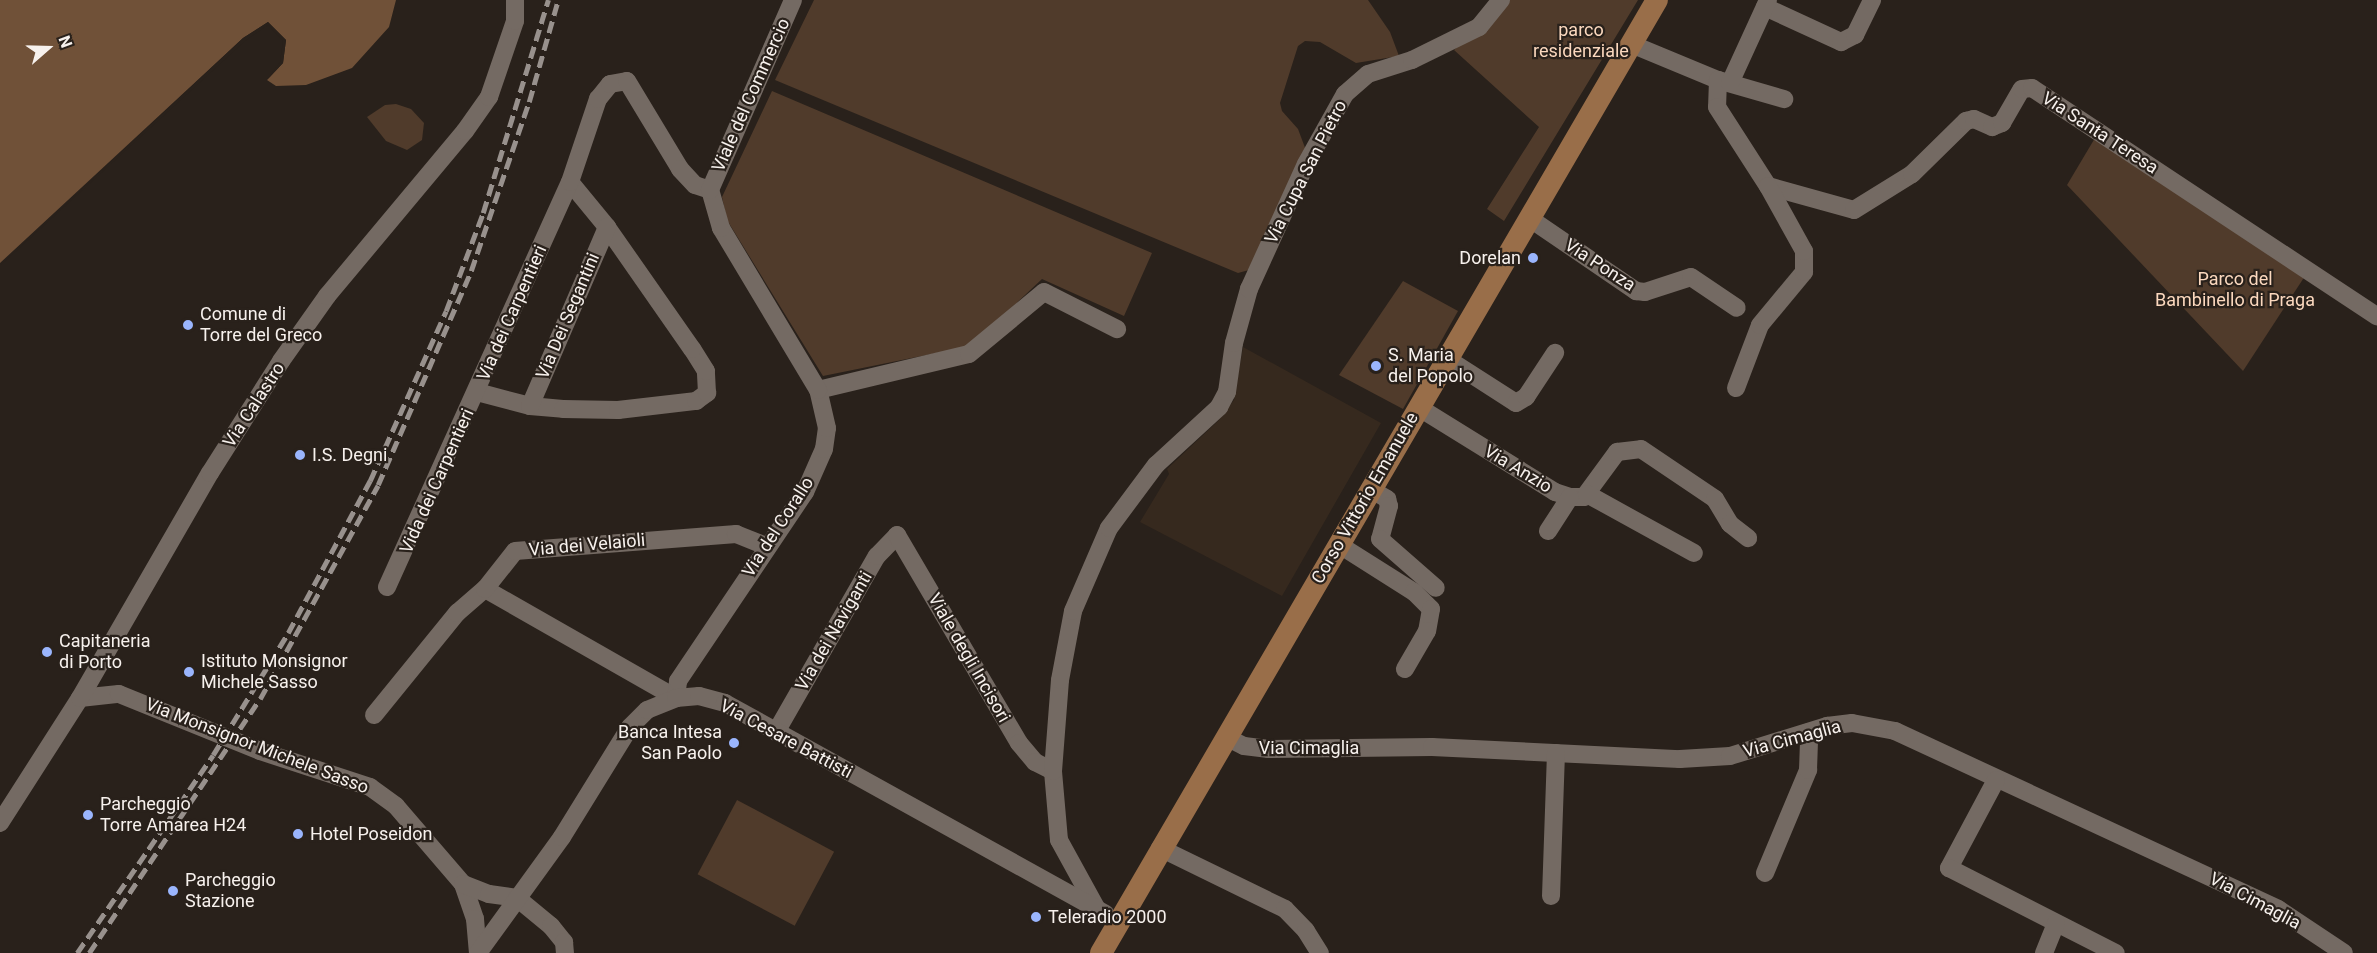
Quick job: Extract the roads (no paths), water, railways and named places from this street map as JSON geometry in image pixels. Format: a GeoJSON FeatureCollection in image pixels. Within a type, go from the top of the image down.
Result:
{"type":"FeatureCollection","features":[{"type":"Feature","properties":{"kind":"main road","name":"Corso Vittorio Emanuele"},"geometry":{"type":"LineString","coordinates":[[1101,953],[1160,848],[1657,0]]}},
{"type":"Feature","properties":{"kind":"street","name":"Via Calastro"},"geometry":{"type":"LineString","coordinates":[[0,823],[80,698],[210,473],[281,361],[327,296],[465,131],[489,97],[515,21],[515,0]]}},
{"type":"Feature","properties":{"kind":"street","name":"Viale del Commercio"},"geometry":{"type":"LineString","coordinates":[[710,190],[793,0]]}},
{"type":"Feature","properties":{"kind":"street","name":"Via Cupa San Pietro"},"geometry":{"type":"LineString","coordinates":[[1098,911],[1059,840],[1053,771],[1060,680],[1073,611],[1109,528],[1156,465],[1219,407],[1227,392],[1234,343],[1249,289],[1306,165],[1354,82],[1368,74],[1412,60],[1479,27],[1501,0]]}},
{"type":"Feature","properties":{"kind":"street"},"geometry":{"type":"LineString","coordinates":[[1736,388],[1760,325],[1804,272],[1804,251],[1768,186],[1717,107],[1724,81],[1767,3],[1841,42],[1855,35],[1872,0]]}},
{"type":"Feature","properties":{"kind":"street"},"geometry":{"type":"LineString","coordinates":[[1631,44],[1724,81],[1784,99]]}},
{"type":"Feature","properties":{"kind":"street","name":"Via dei Carpentieri"},"geometry":{"type":"LineString","coordinates":[[570,182],[607,227],[706,371],[707,393],[696,401],[618,410],[530,406],[477,392],[570,182],[598,99],[618,80],[627,81],[680,169],[695,185],[710,190]]}},
{"type":"Feature","properties":{"kind":"street","name":"Via Santa Teresa"},"geometry":{"type":"LineString","coordinates":[[1768,186],[1854,210],[1912,174],[1966,121],[1974,119],[1992,127],[2002,123],[2019,93],[2028,87],[2377,316]]}},
{"type":"Feature","properties":{"kind":"street","name":"Via del Corallo"},"geometry":{"type":"LineString","coordinates":[[676,698],[678,681],[766,546],[805,492],[824,449],[827,428],[818,390],[721,228],[710,190]]}},
{"type":"Feature","properties":{"kind":"street","name":"Via Ponza"},"geometry":{"type":"LineString","coordinates":[[1529,218],[1636,291],[1645,292],[1691,277],[1737,308]]}},
{"type":"Feature","properties":{"kind":"street","name":"Via Dei Segantini"},"geometry":{"type":"LineString","coordinates":[[530,406],[607,227]]}},
{"type":"Feature","properties":{"kind":"street"},"geometry":{"type":"LineString","coordinates":[[818,390],[969,354],[1044,292],[1117,329]]}},
{"type":"Feature","properties":{"kind":"street"},"geometry":{"type":"LineString","coordinates":[[1446,358],[1516,403],[1527,397],[1555,353]]}},
{"type":"Feature","properties":{"kind":"street","name":"Vida dei Carpentieri"},"geometry":{"type":"LineString","coordinates":[[387,587],[397,570],[477,392]]}},
{"type":"Feature","properties":{"kind":"street","name":"Via Anzio"},"geometry":{"type":"LineString","coordinates":[[1418,407],[1547,488],[1579,496],[1694,553]]}},
{"type":"Feature","properties":{"kind":"street"},"geometry":{"type":"LineString","coordinates":[[1548,531],[1617,452],[1641,449],[1715,499],[1730,524],[1748,538]]}},
{"type":"Feature","properties":{"kind":"street"},"geometry":{"type":"LineString","coordinates":[[1371,489],[1387,499],[1389,506],[1380,539],[1436,588]]}},
{"type":"Feature","properties":{"kind":"street","name":"Via dei Velaioli"},"geometry":{"type":"LineString","coordinates":[[374,715],[457,613],[485,589],[515,551],[736,534],[766,546]]}},
{"type":"Feature","properties":{"kind":"street","name":"Viale degli Incisori"},"geometry":{"type":"LineString","coordinates":[[897,535],[1019,743],[1035,762],[1053,771]]}},
{"type":"Feature","properties":{"kind":"street","name":"Via dei Naviganti"},"geometry":{"type":"LineString","coordinates":[[776,732],[877,556],[897,535]]}},
{"type":"Feature","properties":{"kind":"street"},"geometry":{"type":"LineString","coordinates":[[1338,544],[1413,592],[1431,609],[1427,631],[1405,669]]}},
{"type":"Feature","properties":{"kind":"street"},"geometry":{"type":"LineString","coordinates":[[485,589],[676,698]]}},
{"type":"Feature","properties":{"kind":"street"},"geometry":{"type":"LineString","coordinates":[[106,653],[108,674],[119,694]]}},
{"type":"Feature","properties":{"kind":"street","name":"Via Monsignor Michele Sasso"},"geometry":{"type":"LineString","coordinates":[[80,698],[119,694],[260,751],[370,787],[396,806],[463,884],[475,919],[478,953]]}},
{"type":"Feature","properties":{"kind":"street","name":"Via Cesare Battisti"},"geometry":{"type":"LineString","coordinates":[[478,953],[562,837],[630,727],[647,710],[676,698],[701,696],[725,703],[1098,911],[1120,921]]}},
{"type":"Feature","properties":{"kind":"street","name":"Via Cimaglia"},"geometry":{"type":"LineString","coordinates":[[1226,737],[1244,746],[1269,749],[1432,747],[1680,759],[1730,756],[1809,732],[1852,723],[1895,731],[1996,780],[2278,909],[2344,953]]}},
{"type":"Feature","properties":{"kind":"street"},"geometry":{"type":"LineString","coordinates":[[1765,873],[1808,770],[1809,732]]}},
{"type":"Feature","properties":{"kind":"street"},"geometry":{"type":"LineString","coordinates":[[1551,896],[1556,753]]}},
{"type":"Feature","properties":{"kind":"street"},"geometry":{"type":"LineString","coordinates":[[1996,780],[1949,868],[2116,953]]}},
{"type":"Feature","properties":{"kind":"street"},"geometry":{"type":"LineString","coordinates":[[1160,848],[1285,909],[1306,931],[1320,953]]}},
{"type":"Feature","properties":{"kind":"street","name":"Via Monsignor Michele Sasso"},"geometry":{"type":"LineString","coordinates":[[463,884],[489,894],[517,898]]}},
{"type":"Feature","properties":{"kind":"street"},"geometry":{"type":"LineString","coordinates":[[517,898],[551,926],[564,942],[565,953]]}},
{"type":"Feature","properties":{"kind":"street"},"geometry":{"type":"LineString","coordinates":[[2044,953],[2056,923]]}},
{"type":"Feature","properties":{"kind":"railway"},"geometry":{"type":"LineString","coordinates":[[77,953],[213,755],[288,633],[370,481],[446,311],[483,213],[548,0]]}},
{"type":"Feature","properties":{"kind":"railway"},"geometry":{"type":"LineString","coordinates":[[89,953],[260,699],[378,485],[471,271],[529,102],[558,0]]}},
{"type":"Feature","properties":{"kind":"place","name":"Dorelan"},"geometry":{"type":"Point","coordinates":[1533,258]}},
{"type":"Feature","properties":{"kind":"place","name":"Comune di Torre del Greco"},"geometry":{"type":"Point","coordinates":[188,325]}},
{"type":"Feature","properties":{"kind":"place","name":"S. Maria del Popolo"},"geometry":{"type":"Point","coordinates":[1376,366]}},
{"type":"Feature","properties":{"kind":"place","name":"I.S. Degni"},"geometry":{"type":"Point","coordinates":[300,455]}},
{"type":"Feature","properties":{"kind":"place","name":"Capitaneria di Porto"},"geometry":{"type":"Point","coordinates":[47,652]}},
{"type":"Feature","properties":{"kind":"place","name":"Istituto Monsignor Michele Sasso"},"geometry":{"type":"Point","coordinates":[189,672]}},
{"type":"Feature","properties":{"kind":"place","name":"Banca Intesa San Paolo"},"geometry":{"type":"Point","coordinates":[734,743]}},
{"type":"Feature","properties":{"kind":"place","name":"Parcheggio Torre Amarea H24"},"geometry":{"type":"Point","coordinates":[88,815]}},
{"type":"Feature","properties":{"kind":"place","name":"Hotel Poseidon"},"geometry":{"type":"Point","coordinates":[298,834]}},
{"type":"Feature","properties":{"kind":"place","name":"Parcheggio Stazione"},"geometry":{"type":"Point","coordinates":[173,891]}},
{"type":"Feature","properties":{"kind":"place","name":"Teleradio 2000"},"geometry":{"type":"Point","coordinates":[1036,917]}},
{"type":"Feature","properties":{"kind":"park label","name":"parco residenziale"},"geometry":{"type":"Point","coordinates":[1581,42]}},
{"type":"Feature","properties":{"kind":"park label","name":"Parco del Bambinello di Praga"},"geometry":{"type":"Point","coordinates":[2235,290]}}]}
